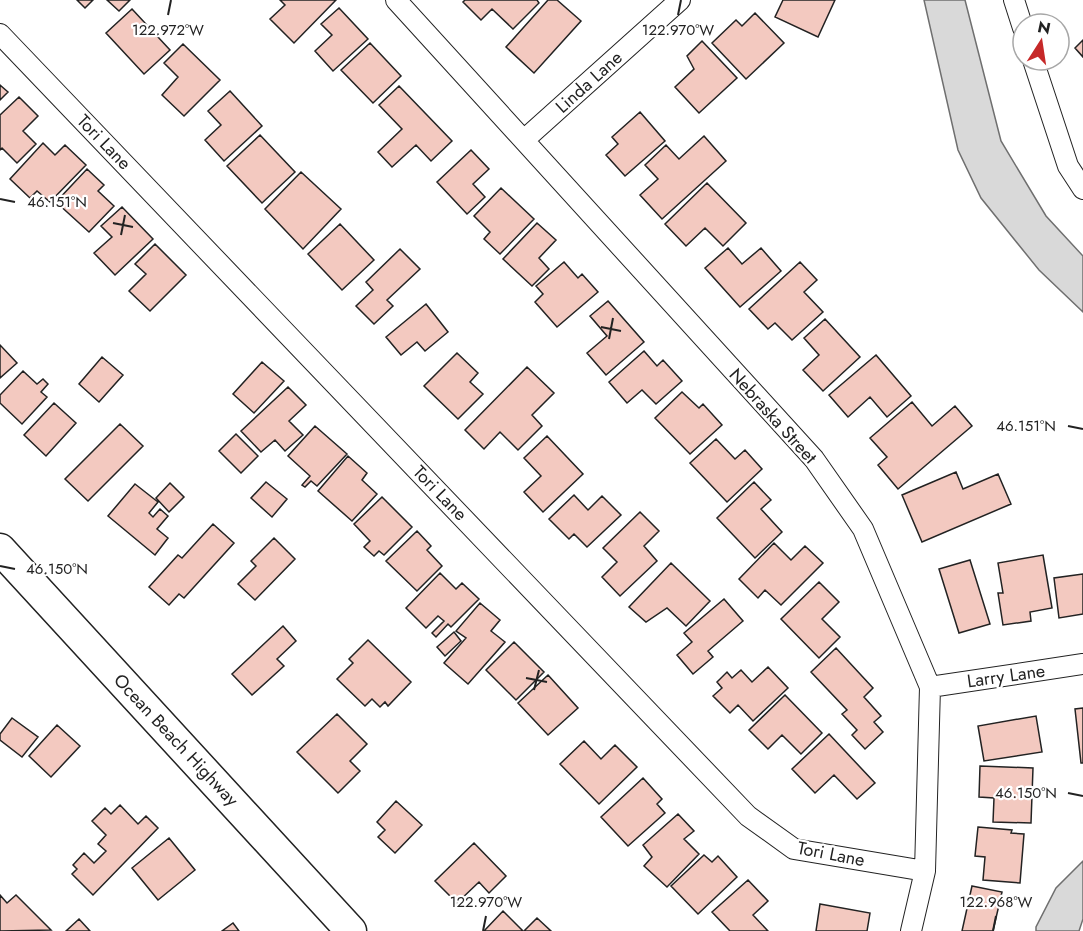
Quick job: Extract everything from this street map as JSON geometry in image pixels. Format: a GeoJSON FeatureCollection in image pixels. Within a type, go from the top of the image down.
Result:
{"type":"FeatureCollection","features":[{"type":"Feature","properties":{"kind":"main road","name":"Ocean Beach Highway"},"geometry":{"type":"LineString","coordinates":[[0,549],[351,931]]}},
{"type":"Feature","properties":{"kind":"street","name":"Nebraska Street"},"geometry":{"type":"LineString","coordinates":[[396,0],[814,459],[863,529],[930,687],[925,871],[911,931]]}},
{"type":"Feature","properties":{"kind":"street","name":"Linda Lane"},"geometry":{"type":"LineString","coordinates":[[524,140],[680,0]]}},
{"type":"Feature","properties":{"kind":"street","name":"Tori Lane"},"geometry":{"type":"LineString","coordinates":[[0,34],[748,816],[794,849],[925,871]]}},
{"type":"Feature","properties":{"kind":"street"},"geometry":{"type":"LineString","coordinates":[[1038,72],[1068,166],[1083,189]]}},
{"type":"Feature","properties":{"kind":"street","name":"Larry Lane"},"geometry":{"type":"LineString","coordinates":[[930,687],[1083,664]]}},
{"type":"Feature","properties":{"kind":"shaded area"},"geometry":{"type":"Polygon","coordinates":[[[924,0],[965,0],[1001,141],[1046,216],[1083,256],[1083,312],[1039,270],[981,198],[958,150],[924,0]]]}},
{"type":"Feature","properties":{"kind":"shaded area"},"geometry":{"type":"Polygon","coordinates":[[[1083,861],[1083,919],[1079,931],[1036,931],[1056,888],[1083,861]]]}},
{"type":"Feature","properties":{"kind":"building"},"geometry":{"type":"Polygon","coordinates":[[[77,0],[93,0],[85,8],[77,0]]]}},
{"type":"Feature","properties":{"kind":"building"},"geometry":{"type":"Polygon","coordinates":[[[107,0],[130,0],[119,11],[107,0]]]}},
{"type":"Feature","properties":{"kind":"building"},"geometry":{"type":"Polygon","coordinates":[[[280,0],[336,0],[294,43],[270,19],[285,5],[280,0]]]}},
{"type":"Feature","properties":{"kind":"building"},"geometry":{"type":"Polygon","coordinates":[[[465,0],[537,0],[539,3],[513,29],[492,9],[481,20],[463,2],[465,0]]]}},
{"type":"Feature","properties":{"kind":"building"},"geometry":{"type":"Polygon","coordinates":[[[548,0],[557,0],[581,21],[534,73],[506,47],[548,0]]]}},
{"type":"Feature","properties":{"kind":"building"},"geometry":{"type":"Polygon","coordinates":[[[783,0],[835,0],[818,37],[775,17],[783,0]]]}},
{"type":"Feature","properties":{"kind":"building"},"geometry":{"type":"Polygon","coordinates":[[[339,8],[368,39],[333,71],[315,51],[332,35],[321,24],[339,8]]]}},
{"type":"Feature","properties":{"kind":"building"},"geometry":{"type":"Polygon","coordinates":[[[132,9],[170,50],[144,74],[106,33],[132,9]]]}},
{"type":"Feature","properties":{"kind":"building"},"geometry":{"type":"Polygon","coordinates":[[[755,13],[784,43],[746,79],[712,43],[736,20],[742,26],[755,13]]]}},
{"type":"Feature","properties":{"kind":"building"},"geometry":{"type":"Polygon","coordinates":[[[1083,40],[1083,57],[1075,48],[1083,40]]]}},
{"type":"Feature","properties":{"kind":"building"},"geometry":{"type":"Polygon","coordinates":[[[702,41],[737,78],[699,113],[675,87],[694,69],[687,56],[702,41]]]}},
{"type":"Feature","properties":{"kind":"building"},"geometry":{"type":"Polygon","coordinates":[[[370,43],[401,76],[373,103],[341,70],[370,43]]]}},
{"type":"Feature","properties":{"kind":"building"},"geometry":{"type":"Polygon","coordinates":[[[183,44],[220,80],[184,116],[162,95],[178,77],[164,63],[183,44]]]}},
{"type":"Feature","properties":{"kind":"building"},"geometry":{"type":"Polygon","coordinates":[[[0,85],[8,92],[0,100],[0,85]]]}},
{"type":"Feature","properties":{"kind":"building"},"geometry":{"type":"Polygon","coordinates":[[[399,86],[452,141],[431,161],[416,145],[392,167],[378,152],[402,129],[379,105],[399,86]]]}},
{"type":"Feature","properties":{"kind":"building"},"geometry":{"type":"Polygon","coordinates":[[[230,91],[262,126],[224,161],[205,140],[221,125],[208,111],[230,91]]]}},
{"type":"Feature","properties":{"kind":"building"},"geometry":{"type":"Polygon","coordinates":[[[19,97],[38,116],[23,131],[36,144],[17,163],[2,148],[0,150],[0,115],[19,97]]]}},
{"type":"Feature","properties":{"kind":"building"},"geometry":{"type":"Polygon","coordinates":[[[640,112],[665,141],[625,176],[606,155],[618,144],[612,137],[640,112]]]}},
{"type":"Feature","properties":{"kind":"building"},"geometry":{"type":"Polygon","coordinates":[[[260,135],[295,172],[262,203],[227,166],[260,135]]]}},
{"type":"Feature","properties":{"kind":"building"},"geometry":{"type":"Polygon","coordinates":[[[704,136],[726,161],[662,219],[640,195],[658,179],[645,165],[666,145],[679,159],[704,136]]]}},
{"type":"Feature","properties":{"kind":"building"},"geometry":{"type":"Polygon","coordinates":[[[43,143],[55,155],[65,145],[86,165],[50,202],[37,191],[30,198],[10,179],[43,143]]]}},
{"type":"Feature","properties":{"kind":"building"},"geometry":{"type":"Polygon","coordinates":[[[471,150],[489,169],[473,184],[485,197],[467,214],[437,182],[471,150]]]}},
{"type":"Feature","properties":{"kind":"building"},"geometry":{"type":"Polygon","coordinates":[[[87,169],[104,185],[98,191],[114,206],[89,232],[56,202],[87,169]]]}},
{"type":"Feature","properties":{"kind":"building"},"geometry":{"type":"Polygon","coordinates":[[[301,172],[341,209],[303,249],[265,209],[301,172]]]}},
{"type":"Feature","properties":{"kind":"building"},"geometry":{"type":"Polygon","coordinates":[[[707,183],[746,223],[723,246],[705,228],[686,246],[665,224],[707,183]]]}},
{"type":"Feature","properties":{"kind":"building"},"geometry":{"type":"Polygon","coordinates":[[[501,188],[534,219],[500,254],[484,239],[490,232],[474,216],[501,188]]]}},
{"type":"Feature","properties":{"kind":"building"},"geometry":{"type":"Polygon","coordinates":[[[122,207],[153,239],[115,275],[94,253],[112,237],[101,226],[122,207]]]}},
{"type":"Feature","properties":{"kind":"building"},"geometry":{"type":"Polygon","coordinates":[[[537,223],[556,240],[539,258],[549,269],[532,286],[503,259],[537,223]]]}},
{"type":"Feature","properties":{"kind":"building"},"geometry":{"type":"Polygon","coordinates":[[[340,224],[374,260],[342,290],[308,254],[340,224]]]}},
{"type":"Feature","properties":{"kind":"building"},"geometry":{"type":"Polygon","coordinates":[[[155,244],[186,275],[150,311],[129,291],[146,274],[135,264],[155,244]]]}},
{"type":"Feature","properties":{"kind":"building"},"geometry":{"type":"Polygon","coordinates":[[[728,248],[742,264],[761,248],[781,271],[740,307],[705,268],[728,248]]]}},
{"type":"Feature","properties":{"kind":"building"},"geometry":{"type":"Polygon","coordinates":[[[400,249],[420,269],[387,300],[393,306],[374,324],[356,306],[373,290],[366,282],[400,249]]]}},
{"type":"Feature","properties":{"kind":"building"},"geometry":{"type":"Polygon","coordinates":[[[564,262],[578,278],[582,274],[598,292],[557,327],[535,302],[543,294],[536,286],[564,262]]]}},
{"type":"Feature","properties":{"kind":"building"},"geometry":{"type":"Polygon","coordinates":[[[800,262],[817,280],[804,292],[823,312],[792,340],[775,323],[768,329],[749,309],[800,262]]]}},
{"type":"Feature","properties":{"kind":"building"},"geometry":{"type":"Polygon","coordinates":[[[608,301],[644,342],[606,375],[587,353],[607,336],[590,316],[608,301]]]}},
{"type":"Feature","properties":{"kind":"building"},"geometry":{"type":"Polygon","coordinates":[[[426,304],[448,332],[425,351],[417,342],[401,355],[386,337],[426,304]]]}},
{"type":"Feature","properties":{"kind":"building"},"geometry":{"type":"Polygon","coordinates":[[[825,319],[860,357],[823,391],[803,370],[819,355],[804,338],[825,319]]]}},
{"type":"Feature","properties":{"kind":"building"},"geometry":{"type":"Polygon","coordinates":[[[0,345],[17,363],[0,378],[0,345]]]}},
{"type":"Feature","properties":{"kind":"building"},"geometry":{"type":"Polygon","coordinates":[[[644,351],[657,366],[663,360],[682,381],[656,404],[642,390],[627,403],[609,382],[644,351]]]}},
{"type":"Feature","properties":{"kind":"building"},"geometry":{"type":"Polygon","coordinates":[[[457,353],[478,373],[470,382],[483,394],[458,419],[424,386],[457,353]]]}},
{"type":"Feature","properties":{"kind":"building"},"geometry":{"type":"Polygon","coordinates":[[[876,355],[911,396],[887,417],[870,397],[848,417],[829,395],[876,355]]]}},
{"type":"Feature","properties":{"kind":"building"},"geometry":{"type":"Polygon","coordinates":[[[102,357],[123,375],[99,402],[79,384],[102,357]]]}},
{"type":"Feature","properties":{"kind":"building"},"geometry":{"type":"Polygon","coordinates":[[[262,362],[284,381],[254,413],[233,394],[262,362]]]}},
{"type":"Feature","properties":{"kind":"building"},"geometry":{"type":"Polygon","coordinates":[[[527,367],[554,393],[532,415],[542,426],[518,450],[500,432],[484,449],[465,430],[527,367]]]}},
{"type":"Feature","properties":{"kind":"building"},"geometry":{"type":"Polygon","coordinates":[[[23,371],[37,384],[43,379],[48,384],[41,392],[47,397],[22,424],[0,403],[0,395],[23,371]]]}},
{"type":"Feature","properties":{"kind":"building"},"geometry":{"type":"Polygon","coordinates":[[[288,387],[306,405],[289,421],[303,435],[285,451],[275,440],[261,452],[241,431],[288,387]]]}},
{"type":"Feature","properties":{"kind":"building"},"geometry":{"type":"Polygon","coordinates":[[[682,392],[699,408],[703,404],[722,425],[690,454],[655,418],[682,392]]]}},
{"type":"Feature","properties":{"kind":"building"},"geometry":{"type":"Polygon","coordinates":[[[912,402],[932,426],[955,406],[972,426],[898,489],[878,465],[887,457],[870,438],[912,402]]]}},
{"type":"Feature","properties":{"kind":"building"},"geometry":{"type":"Polygon","coordinates":[[[54,403],[76,423],[46,456],[24,435],[54,403]]]}},
{"type":"Feature","properties":{"kind":"building"},"geometry":{"type":"Polygon","coordinates":[[[120,424],[143,446],[88,501],[65,479],[120,424]]]}},
{"type":"Feature","properties":{"kind":"building"},"geometry":{"type":"Polygon","coordinates":[[[315,426],[347,454],[317,486],[311,481],[305,487],[302,485],[310,476],[288,456],[315,426]]]}},
{"type":"Feature","properties":{"kind":"building"},"geometry":{"type":"Polygon","coordinates":[[[236,434],[258,456],[241,473],[219,451],[236,434]]]}},
{"type":"Feature","properties":{"kind":"building"},"geometry":{"type":"Polygon","coordinates":[[[547,436],[583,474],[543,512],[524,492],[541,476],[524,458],[547,436]]]}},
{"type":"Feature","properties":{"kind":"building"},"geometry":{"type":"Polygon","coordinates":[[[716,439],[735,459],[745,450],[762,469],[727,502],[690,463],[716,439]]]}},
{"type":"Feature","properties":{"kind":"building"},"geometry":{"type":"Polygon","coordinates":[[[348,456],[367,473],[362,480],[377,494],[352,521],[318,491],[348,456]]]}},
{"type":"Feature","properties":{"kind":"building"},"geometry":{"type":"Polygon","coordinates":[[[956,472],[963,489],[998,474],[1011,504],[922,542],[902,495],[956,472]]]}},
{"type":"Feature","properties":{"kind":"building"},"geometry":{"type":"Polygon","coordinates":[[[266,482],[287,499],[272,517],[251,498],[266,482]]]}},
{"type":"Feature","properties":{"kind":"building"},"geometry":{"type":"Polygon","coordinates":[[[754,482],[771,500],[761,509],[782,532],[755,558],[717,518],[754,482]]]}},
{"type":"Feature","properties":{"kind":"building"},"geometry":{"type":"Polygon","coordinates":[[[170,483],[184,497],[169,512],[156,498],[170,483]]]}},
{"type":"Feature","properties":{"kind":"building"},"geometry":{"type":"Polygon","coordinates":[[[135,484],[158,502],[149,513],[153,517],[160,509],[168,516],[157,529],[168,538],[155,555],[108,516],[135,484]]]}},
{"type":"Feature","properties":{"kind":"building"},"geometry":{"type":"Polygon","coordinates":[[[574,495],[588,510],[602,496],[621,515],[587,547],[574,534],[569,539],[549,519],[574,495]]]}},
{"type":"Feature","properties":{"kind":"building"},"geometry":{"type":"Polygon","coordinates":[[[382,497],[412,527],[384,555],[379,551],[374,556],[364,547],[370,541],[354,524],[382,497]]]}},
{"type":"Feature","properties":{"kind":"building"},"geometry":{"type":"Polygon","coordinates":[[[640,512],[659,531],[644,546],[657,561],[620,596],[602,577],[617,562],[603,548],[640,512]]]}},
{"type":"Feature","properties":{"kind":"building"},"geometry":{"type":"Polygon","coordinates":[[[213,524],[234,543],[184,598],[179,594],[169,605],[149,587],[178,555],[182,558],[213,524]]]}},
{"type":"Feature","properties":{"kind":"building"},"geometry":{"type":"Polygon","coordinates":[[[417,531],[431,546],[427,550],[442,566],[417,591],[386,561],[417,531]]]}},
{"type":"Feature","properties":{"kind":"building"},"geometry":{"type":"Polygon","coordinates":[[[274,538],[295,559],[255,600],[238,584],[256,566],[251,561],[274,538]]]}},
{"type":"Feature","properties":{"kind":"building"},"geometry":{"type":"Polygon","coordinates":[[[774,543],[791,560],[805,546],[823,563],[781,605],[765,590],[758,598],[739,579],[774,543]]]}},
{"type":"Feature","properties":{"kind":"building"},"geometry":{"type":"Polygon","coordinates":[[[1043,555],[1052,608],[1030,612],[1031,621],[1003,625],[998,593],[1003,593],[998,563],[1043,555]]]}},
{"type":"Feature","properties":{"kind":"building"},"geometry":{"type":"Polygon","coordinates":[[[970,560],[990,624],[959,633],[939,569],[970,560]]]}},
{"type":"Feature","properties":{"kind":"building"},"geometry":{"type":"Polygon","coordinates":[[[671,563],[710,601],[686,626],[667,608],[646,622],[629,607],[671,563]]]}},
{"type":"Feature","properties":{"kind":"building"},"geometry":{"type":"Polygon","coordinates":[[[440,573],[456,589],[462,583],[479,599],[451,627],[448,624],[436,637],[432,633],[444,621],[438,616],[426,628],[406,608],[440,573]]]}},
{"type":"Feature","properties":{"kind":"building"},"geometry":{"type":"Polygon","coordinates":[[[1083,574],[1083,614],[1059,618],[1054,578],[1083,574]]]}},
{"type":"Feature","properties":{"kind":"building"},"geometry":{"type":"Polygon","coordinates":[[[819,582],[839,602],[822,619],[840,637],[819,658],[781,619],[819,582]]]}},
{"type":"Feature","properties":{"kind":"building"},"geometry":{"type":"Polygon","coordinates":[[[724,599],[743,621],[708,651],[713,657],[693,674],[677,655],[692,642],[684,633],[724,599]]]}},
{"type":"Feature","properties":{"kind":"building"},"geometry":{"type":"Polygon","coordinates":[[[480,603],[500,620],[491,631],[505,642],[468,684],[444,663],[466,638],[456,631],[480,603]]]}},
{"type":"Feature","properties":{"kind":"building"},"geometry":{"type":"Polygon","coordinates":[[[283,626],[296,641],[277,659],[284,666],[252,695],[232,674],[283,626]]]}},
{"type":"Feature","properties":{"kind":"building"},"geometry":{"type":"Polygon","coordinates":[[[454,632],[461,641],[445,656],[437,647],[454,632]]]}},
{"type":"Feature","properties":{"kind":"building"},"geometry":{"type":"Polygon","coordinates":[[[368,640],[411,682],[388,706],[385,702],[380,707],[372,699],[365,706],[337,679],[353,663],[349,659],[368,640]]]}},
{"type":"Feature","properties":{"kind":"building"},"geometry":{"type":"Polygon","coordinates":[[[514,642],[544,672],[516,700],[486,670],[514,642]]]}},
{"type":"Feature","properties":{"kind":"building"},"geometry":{"type":"Polygon","coordinates":[[[836,648],[873,688],[864,697],[881,716],[874,722],[883,732],[865,749],[852,735],[857,730],[842,714],[847,710],[811,672],[836,648]]]}},
{"type":"Feature","properties":{"kind":"building"},"geometry":{"type":"Polygon","coordinates":[[[768,667],[788,688],[753,721],[738,705],[730,713],[713,696],[722,688],[717,682],[727,672],[732,678],[741,670],[752,682],[768,667]]]}},
{"type":"Feature","properties":{"kind":"building"},"geometry":{"type":"Polygon","coordinates":[[[548,675],[578,708],[548,735],[518,703],[548,675]]]}},
{"type":"Feature","properties":{"kind":"building"},"geometry":{"type":"Polygon","coordinates":[[[785,695],[822,733],[801,754],[782,735],[768,749],[749,730],[785,695]]]}},
{"type":"Feature","properties":{"kind":"building"},"geometry":{"type":"Polygon","coordinates":[[[1083,708],[1083,763],[1081,763],[1075,709],[1083,708]]]}},
{"type":"Feature","properties":{"kind":"building"},"geometry":{"type":"Polygon","coordinates":[[[337,714],[367,744],[350,761],[360,771],[338,793],[297,752],[337,714]]]}},
{"type":"Feature","properties":{"kind":"building"},"geometry":{"type":"Polygon","coordinates":[[[1036,716],[1042,752],[984,761],[978,726],[1036,716]]]}},
{"type":"Feature","properties":{"kind":"building"},"geometry":{"type":"Polygon","coordinates":[[[12,718],[38,737],[22,757],[0,740],[0,734],[12,718]]]}},
{"type":"Feature","properties":{"kind":"building"},"geometry":{"type":"Polygon","coordinates":[[[57,725],[80,746],[51,777],[29,756],[57,725]]]}},
{"type":"Feature","properties":{"kind":"building"},"geometry":{"type":"Polygon","coordinates":[[[829,734],[875,783],[857,799],[834,775],[815,793],[792,769],[829,734]]]}},
{"type":"Feature","properties":{"kind":"building"},"geometry":{"type":"Polygon","coordinates":[[[584,741],[601,759],[615,745],[637,767],[599,804],[560,764],[584,741]]]}},
{"type":"Feature","properties":{"kind":"building"},"geometry":{"type":"Polygon","coordinates":[[[980,766],[1033,768],[1031,823],[993,822],[994,798],[979,797],[980,766]]]}},
{"type":"Feature","properties":{"kind":"building"},"geometry":{"type":"Polygon","coordinates":[[[643,778],[662,799],[657,804],[665,813],[628,846],[601,817],[643,778]]]}},
{"type":"Feature","properties":{"kind":"building"},"geometry":{"type":"Polygon","coordinates":[[[396,801],[422,825],[395,853],[378,837],[385,830],[377,822],[396,801]]]}},
{"type":"Feature","properties":{"kind":"building"},"geometry":{"type":"Polygon","coordinates":[[[120,805],[138,824],[146,816],[158,828],[93,895],[72,874],[77,869],[73,865],[84,853],[94,863],[106,851],[98,844],[106,835],[92,821],[105,808],[111,814],[120,805]]]}},
{"type":"Feature","properties":{"kind":"building"},"geometry":{"type":"Polygon","coordinates":[[[678,814],[694,831],[684,839],[699,854],[667,887],[644,866],[652,857],[643,845],[678,814]]]}},
{"type":"Feature","properties":{"kind":"building"},"geometry":{"type":"Polygon","coordinates":[[[978,827],[1012,830],[1011,833],[1024,834],[1020,883],[983,880],[985,857],[975,856],[978,827]]]}},
{"type":"Feature","properties":{"kind":"building"},"geometry":{"type":"Polygon","coordinates":[[[169,838],[195,870],[158,900],[132,868],[169,838]]]}},
{"type":"Feature","properties":{"kind":"building"},"geometry":{"type":"Polygon","coordinates":[[[474,843],[506,876],[489,893],[479,882],[457,903],[435,881],[474,843]]]}},
{"type":"Feature","properties":{"kind":"building"},"geometry":{"type":"Polygon","coordinates":[[[704,855],[712,862],[718,856],[737,877],[698,914],[671,886],[704,855]]]}},
{"type":"Feature","properties":{"kind":"building"},"geometry":{"type":"Polygon","coordinates":[[[748,880],[768,901],[753,915],[768,931],[730,931],[712,912],[748,880]]]}},
{"type":"Feature","properties":{"kind":"building"},"geometry":{"type":"Polygon","coordinates":[[[972,886],[1002,892],[993,931],[962,931],[972,886]]]}},
{"type":"Feature","properties":{"kind":"building"},"geometry":{"type":"Polygon","coordinates":[[[0,895],[7,903],[16,895],[51,930],[0,931],[0,895]]]}},
{"type":"Feature","properties":{"kind":"building"},"geometry":{"type":"Polygon","coordinates":[[[820,904],[870,913],[867,931],[816,931],[820,904]]]}},
{"type":"Feature","properties":{"kind":"building"},"geometry":{"type":"Polygon","coordinates":[[[503,911],[523,931],[484,931],[503,911]]]}},
{"type":"Feature","properties":{"kind":"building"},"geometry":{"type":"Polygon","coordinates":[[[537,918],[551,931],[524,931],[537,918]]]}},
{"type":"Feature","properties":{"kind":"building"},"geometry":{"type":"Polygon","coordinates":[[[79,919],[90,931],[66,931],[79,919]]]}},
{"type":"Feature","properties":{"kind":"building"},"geometry":{"type":"Polygon","coordinates":[[[233,923],[239,931],[222,931],[233,923]]]}}]}
